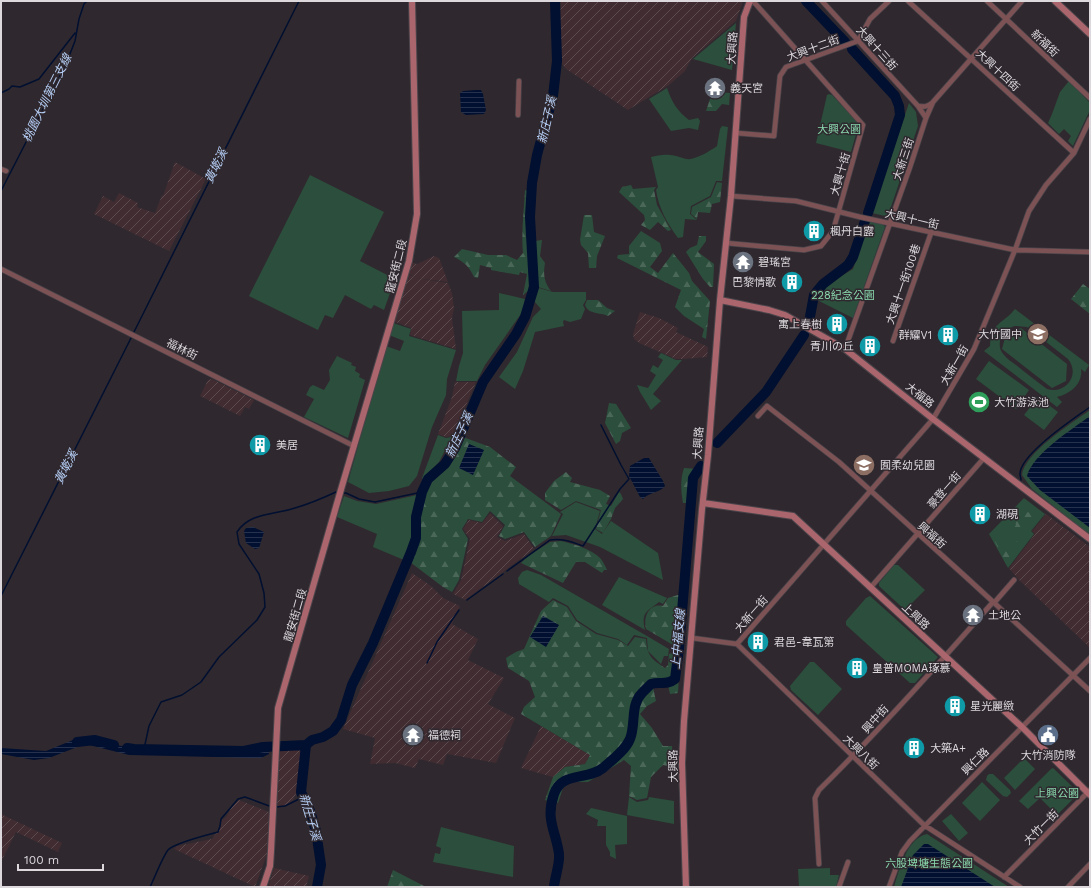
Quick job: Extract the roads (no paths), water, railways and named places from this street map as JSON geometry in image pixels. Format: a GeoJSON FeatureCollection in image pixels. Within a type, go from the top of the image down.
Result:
{"type":"FeatureCollection","features":[{"type":"Feature","properties":{"kind":"street","name":"龍安街二段"},"geometry":{"type":"LineString","coordinates":[[263,887],[270,866],[278,708],[409,261],[416,220],[412,1]]}},
{"type":"Feature","properties":{"kind":"street","name":"大興十街"},"geometry":{"type":"LineString","coordinates":[[726,243],[804,250],[821,246],[833,231],[863,124],[751,1]]}},
{"type":"Feature","properties":{"kind":"street","name":"大興路"},"geometry":{"type":"LineString","coordinates":[[686,887],[682,750],[702,503],[708,455],[720,300],[731,196],[744,17],[751,1]]}},
{"type":"Feature","properties":{"kind":"street","name":"大興十三街"},"geometry":{"type":"LineString","coordinates":[[822,1],[918,106],[926,118]]}},
{"type":"Feature","properties":{"kind":"street"},"geometry":{"type":"LineString","coordinates":[[858,41],[870,19],[889,1]]}},
{"type":"Feature","properties":{"kind":"street","name":"大興十四街"},"geometry":{"type":"LineString","coordinates":[[908,1],[1074,153]]}},
{"type":"Feature","properties":{"kind":"street","name":"新福街"},"geometry":{"type":"LineString","coordinates":[[987,1],[1090,98]]}},
{"type":"Feature","properties":{"kind":"street","name":"大新三街"},"geometry":{"type":"LineString","coordinates":[[845,349],[926,118],[933,102],[1022,1]]}},
{"type":"Feature","properties":{"kind":"street"},"geometry":{"type":"LineString","coordinates":[[1056,1],[1090,34]]}},
{"type":"Feature","properties":{"kind":"street","name":"大興十二街"},"geometry":{"type":"LineString","coordinates":[[736,134],[774,136],[780,76],[786,67],[858,41]]}},
{"type":"Feature","properties":{"kind":"street"},"geometry":{"type":"LineString","coordinates":[[518,115],[519,81]]}},
{"type":"Feature","properties":{"kind":"street"},"geometry":{"type":"LineString","coordinates":[[918,106],[929,106],[933,102]]}},
{"type":"Feature","properties":{"kind":"street","name":"大新一街"},"geometry":{"type":"LineString","coordinates":[[737,644],[933,419],[974,349],[1015,250],[1029,210],[1046,185],[1074,153],[1090,119]]}},
{"type":"Feature","properties":{"kind":"street"},"geometry":{"type":"LineString","coordinates":[[1,170],[6,171]]}},
{"type":"Feature","properties":{"kind":"street","name":"大興十一街"},"geometry":{"type":"LineString","coordinates":[[731,196],[796,201],[839,212],[1015,250],[1090,252]]}},
{"type":"Feature","properties":{"kind":"street","name":"大興十一街100巷"},"geometry":{"type":"LineString","coordinates":[[893,341],[931,232]]}},
{"type":"Feature","properties":{"kind":"street","name":"福林街"},"geometry":{"type":"LineString","coordinates":[[1,269],[354,446]]}},
{"type":"Feature","properties":{"kind":"street","name":"大福路"},"geometry":{"type":"LineString","coordinates":[[720,300],[770,310],[785,315],[845,349],[933,419],[1084,536],[1090,539]]}},
{"type":"Feature","properties":{"kind":"street","name":"興福街"},"geometry":{"type":"LineString","coordinates":[[758,416],[767,406],[829,454],[1090,692]]}},
{"type":"Feature","properties":{"kind":"street","name":"豪登一街"},"geometry":{"type":"LineString","coordinates":[[871,587],[984,458]]}},
{"type":"Feature","properties":{"kind":"street","name":"上興路"},"geometry":{"type":"LineString","coordinates":[[702,503],[793,516],[1022,727],[1089,793]]}},
{"type":"Feature","properties":{"kind":"street","name":"興中街"},"geometry":{"type":"LineString","coordinates":[[818,864],[815,798],[819,790],[853,757],[946,657],[1014,580]]}},
{"type":"Feature","properties":{"kind":"street"},"geometry":{"type":"LineString","coordinates":[[692,638],[737,644]]}},
{"type":"Feature","properties":{"kind":"street","name":"大興八街"},"geometry":{"type":"LineString","coordinates":[[737,644],[924,825],[1020,887]]}},
{"type":"Feature","properties":{"kind":"street","name":"興仁路"},"geometry":{"type":"LineString","coordinates":[[889,887],[902,852],[924,825],[1090,658]]}},
{"type":"Feature","properties":{"kind":"street","name":"大竹一街"},"geometry":{"type":"LineString","coordinates":[[1004,877],[1089,793]]}},
{"type":"Feature","properties":{"kind":"street"},"geometry":{"type":"LineString","coordinates":[[839,887],[848,862]]}},
{"type":"Feature","properties":{"kind":"street"},"geometry":{"type":"LineString","coordinates":[[1068,887],[1090,864]]}},
{"type":"Feature","properties":{"kind":"water"},"geometry":{"type":"Polygon","coordinates":[[[481,90],[486,110],[484,114],[466,115],[461,112],[460,93],[463,91],[481,90]]]}},
{"type":"Feature","properties":{"kind":"water"},"geometry":{"type":"Polygon","coordinates":[[[1090,416],[1090,528],[1040,490],[1027,476],[1037,459],[1045,451],[1063,435],[1090,416]]]}},
{"type":"Feature","properties":{"kind":"water"},"geometry":{"type":"Polygon","coordinates":[[[469,444],[484,450],[473,475],[459,468],[469,444]]]}},
{"type":"Feature","properties":{"kind":"water"},"geometry":{"type":"Polygon","coordinates":[[[644,458],[649,458],[665,486],[643,499],[640,497],[629,476],[630,466],[644,458]]]}},
{"type":"Feature","properties":{"kind":"water"},"geometry":{"type":"Polygon","coordinates":[[[253,527],[264,532],[259,548],[255,549],[246,543],[244,531],[246,528],[253,527]]]}},
{"type":"Feature","properties":{"kind":"water"},"geometry":{"type":"Polygon","coordinates":[[[543,616],[559,625],[546,647],[530,637],[543,616]]]}},
{"type":"Feature","properties":{"kind":"water"},"geometry":{"type":"Polygon","coordinates":[[[80,739],[140,749],[244,753],[261,751],[269,747],[269,754],[261,758],[129,755],[85,744],[49,758],[34,760],[1,754],[1,748],[46,751],[73,740],[80,739]]]}},
{"type":"Feature","properties":{"kind":"water","name":"六股埤塘生態公園"},"geometry":{"type":"Polygon","coordinates":[[[924,844],[928,844],[995,887],[901,887],[913,855],[924,844]]]}},
{"type":"Feature","properties":{"kind":"waterway","name":"桃園大圳第三支線"},"geometry":{"type":"LineString","coordinates":[[1,191],[66,64],[75,41],[79,19],[84,4],[87,1]]}},
{"type":"Feature","properties":{"kind":"waterway","name":"黃墘溪"},"geometry":{"type":"LineString","coordinates":[[134,332],[299,1]]}},
{"type":"Feature","properties":{"kind":"waterway","name":"新庄子溪"},"geometry":{"type":"LineString","coordinates":[[317,887],[321,865],[316,831],[310,811],[301,792],[306,745],[312,740],[323,737],[333,731],[341,720],[352,685],[373,643],[416,538],[416,517],[422,492],[428,479],[445,464],[455,448],[483,382],[516,334],[525,317],[534,287],[530,217],[532,183],[537,155],[553,96],[557,61],[555,1]]}},
{"type":"Feature","properties":{"kind":"waterway"},"geometry":{"type":"LineString","coordinates":[[806,1],[845,42]]}},
{"type":"Feature","properties":{"kind":"waterway"},"geometry":{"type":"LineString","coordinates":[[1,93],[12,86],[20,87],[39,79],[75,33]]}},
{"type":"Feature","properties":{"kind":"waterway"},"geometry":{"type":"LineString","coordinates":[[852,49],[895,96],[899,106],[900,115],[868,213]]}},
{"type":"Feature","properties":{"kind":"waterway"},"geometry":{"type":"LineString","coordinates":[[809,322],[814,295],[823,284],[848,265],[853,257],[865,221]]}},
{"type":"Feature","properties":{"kind":"waterway","name":"上中福支線"},"geometry":{"type":"LineString","coordinates":[[717,443],[766,392],[804,335]]}},
{"type":"Feature","properties":{"kind":"waterway","name":"黃墘溪"},"geometry":{"type":"LineString","coordinates":[[1,596],[131,338]]}},
{"type":"Feature","properties":{"kind":"waterway"},"geometry":{"type":"LineString","coordinates":[[1021,480],[1020,474],[1022,466],[1038,447],[1049,437],[1090,407]]}},
{"type":"Feature","properties":{"kind":"waterway"},"geometry":{"type":"LineString","coordinates":[[507,571],[550,540],[563,540],[583,546],[620,489],[629,479],[601,425]]}},
{"type":"Feature","properties":{"kind":"waterway","name":"上中福支線"},"geometry":{"type":"LineString","coordinates":[[554,887],[559,854],[552,825],[551,811],[554,794],[558,787],[569,779],[597,772],[618,755],[630,739],[638,698],[651,684],[666,683],[675,679],[679,648],[693,478],[701,466]]}},
{"type":"Feature","properties":{"kind":"waterway"},"geometry":{"type":"LineString","coordinates":[[144,749],[149,726],[161,702],[182,695],[201,682],[219,657],[257,620],[265,607],[264,593],[259,574],[239,544],[237,532],[242,526],[256,517],[295,508],[336,492],[339,493]]}},
{"type":"Feature","properties":{"kind":"waterway"},"geometry":{"type":"LineString","coordinates":[[342,493],[346,493],[359,499],[375,502],[422,492]]}},
{"type":"Feature","properties":{"kind":"waterway"},"geometry":{"type":"LineString","coordinates":[[467,600],[503,574]]}},
{"type":"Feature","properties":{"kind":"waterway"},"geometry":{"type":"LineString","coordinates":[[427,663],[437,642],[459,610]]}},
{"type":"Feature","properties":{"kind":"waterway"},"geometry":{"type":"LineString","coordinates":[[77,742],[95,740],[114,745]]}},
{"type":"Feature","properties":{"kind":"waterway"},"geometry":{"type":"LineString","coordinates":[[127,748],[244,751],[263,747],[306,745]]}},
{"type":"Feature","properties":{"kind":"waterway"},"geometry":{"type":"LineString","coordinates":[[150,887],[168,850],[171,847],[184,842],[218,832],[221,819],[238,799],[245,797],[272,807]]}},
{"type":"Feature","properties":{"kind":"waterway"},"geometry":{"type":"LineString","coordinates":[[276,807],[285,806],[303,797]]}},
{"type":"Feature","properties":{"kind":"place","name":"義天宮"},"geometry":{"type":"Point","coordinates":[715,88]}},
{"type":"Feature","properties":{"kind":"place","name":"楓丹白露"},"geometry":{"type":"Point","coordinates":[814,231]}},
{"type":"Feature","properties":{"kind":"place","name":"碧瑤宮"},"geometry":{"type":"Point","coordinates":[743,262]}},
{"type":"Feature","properties":{"kind":"place","name":"巴黎情歌"},"geometry":{"type":"Point","coordinates":[792,282]}},
{"type":"Feature","properties":{"kind":"place","name":"寓上春樹"},"geometry":{"type":"Point","coordinates":[837,324]}},
{"type":"Feature","properties":{"kind":"place","name":"大竹國中"},"geometry":{"type":"Point","coordinates":[1038,334]}},
{"type":"Feature","properties":{"kind":"place","name":"群耀V1"},"geometry":{"type":"Point","coordinates":[948,335]}},
{"type":"Feature","properties":{"kind":"place","name":"青川の丘"},"geometry":{"type":"Point","coordinates":[870,346]}},
{"type":"Feature","properties":{"kind":"place","name":"大竹游泳池"},"geometry":{"type":"Point","coordinates":[979,402]}},
{"type":"Feature","properties":{"kind":"place","name":"美居"},"geometry":{"type":"Point","coordinates":[260,445]}},
{"type":"Feature","properties":{"kind":"place","name":"囿柔幼兒園"},"geometry":{"type":"Point","coordinates":[864,465]}},
{"type":"Feature","properties":{"kind":"place","name":"湖硯"},"geometry":{"type":"Point","coordinates":[980,514]}},
{"type":"Feature","properties":{"kind":"place","name":"土地公"},"geometry":{"type":"Point","coordinates":[973,615]}},
{"type":"Feature","properties":{"kind":"place","name":"君邑-韋瓦第"},"geometry":{"type":"Point","coordinates":[758,642]}},
{"type":"Feature","properties":{"kind":"place","name":"皇普MOMA琢慕"},"geometry":{"type":"Point","coordinates":[857,668]}},
{"type":"Feature","properties":{"kind":"place","name":"星光麗緻"},"geometry":{"type":"Point","coordinates":[955,706]}},
{"type":"Feature","properties":{"kind":"place","name":"福德祠"},"geometry":{"type":"Point","coordinates":[413,735]}},
{"type":"Feature","properties":{"kind":"place","name":"大竹消防隊"},"geometry":{"type":"Point","coordinates":[1048,735]}},
{"type":"Feature","properties":{"kind":"place","name":"大築A+"},"geometry":{"type":"Point","coordinates":[914,748]}},
{"type":"Feature","properties":{"kind":"park label","name":"大興公園"},"geometry":{"type":"Point","coordinates":[839,129]}},
{"type":"Feature","properties":{"kind":"park label","name":"228紀念公園"},"geometry":{"type":"Point","coordinates":[843,295]}},
{"type":"Feature","properties":{"kind":"park label","name":"上興公園"},"geometry":{"type":"Point","coordinates":[1057,793]}}]}
